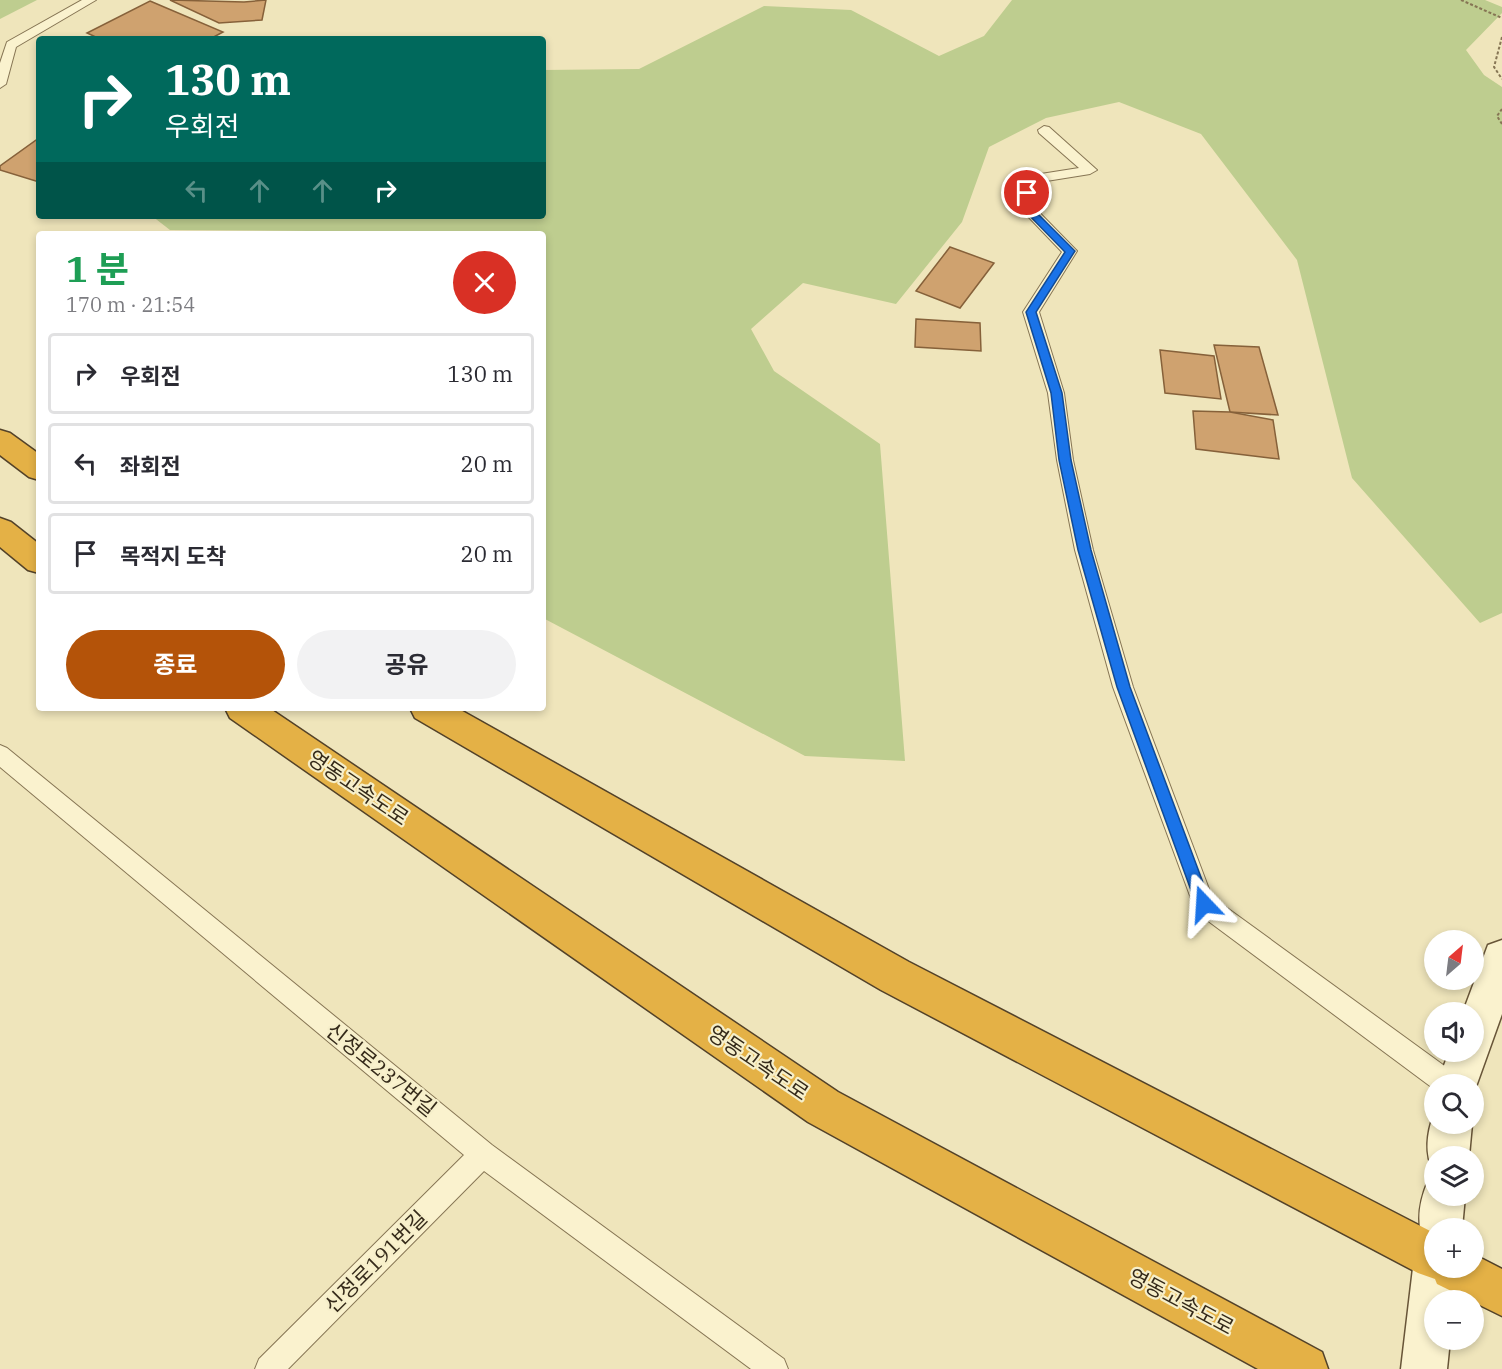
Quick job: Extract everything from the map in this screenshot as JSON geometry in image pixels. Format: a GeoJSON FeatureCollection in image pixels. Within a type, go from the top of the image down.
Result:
{"type":"FeatureCollection","features":[{"type":"Feature","properties":{"kind":"highway"},"geometry":{"type":"LineString","coordinates":[[0,440],[36,467]]}},
{"type":"Feature","properties":{"kind":"highway"},"geometry":{"type":"LineString","coordinates":[[0,530],[36,559]]}},
{"type":"Feature","properties":{"kind":"highway","name":"영동고속도로"},"geometry":{"type":"LineString","coordinates":[[246,711],[823,1107],[1305,1369]]}},
{"type":"Feature","properties":{"kind":"highway"},"geometry":{"type":"LineString","coordinates":[[432,711],[895,976],[1424,1252]]}},
{"type":"Feature","properties":{"kind":"highway"},"geometry":{"type":"LineString","coordinates":[[1473,1278],[1502,1293]]}},
{"type":"Feature","properties":{"kind":"street"},"geometry":{"type":"LineString","coordinates":[[1484,1009],[1502,959]]}},
{"type":"Feature","properties":{"kind":"street"},"geometry":{"type":"LineString","coordinates":[[1424,1369],[1434,1278]]}},
{"type":"Feature","properties":{"kind":"lane"},"geometry":{"type":"LineString","coordinates":[[0,84],[11,45],[90,0]]}},
{"type":"Feature","properties":{"kind":"lane"},"geometry":{"type":"LineString","coordinates":[[1044,130],[1090,170],[1028,180],[1025,206],[1070,251],[1031,312],[1056,393],[1065,460],[1084,550],[1123,687],[1204,904],[1434,1074]]}},
{"type":"Feature","properties":{"kind":"lane","name":"신정로237번길"},"geometry":{"type":"LineString","coordinates":[[0,754],[483,1154],[774,1369]]}},
{"type":"Feature","properties":{"kind":"lane","name":"신정로191번길"},"geometry":{"type":"LineString","coordinates":[[269,1369],[483,1154]]}},
{"type":"Feature","properties":{"kind":"path"},"geometry":{"type":"LineString","coordinates":[[1461,0],[1502,18]]}},
{"type":"Feature","properties":{"kind":"path"},"geometry":{"type":"LineString","coordinates":[[1502,37],[1494,67],[1502,79]]}},
{"type":"Feature","properties":{"kind":"path"},"geometry":{"type":"LineString","coordinates":[[1502,109],[1497,116],[1502,124]]}},
{"type":"Feature","properties":{"kind":"green space"},"geometry":{"type":"Polygon","coordinates":[[[0,0],[37,0],[0,19],[0,0]]]}},
{"type":"Feature","properties":{"kind":"green space"},"geometry":{"type":"Polygon","coordinates":[[[1012,0],[1485,0],[1502,7],[1502,13],[1466,50],[1484,75],[1502,87],[1502,613],[1480,623],[1352,478],[1297,260],[1201,134],[1119,102],[1046,118],[989,147],[962,222],[896,304],[803,283],[751,329],[774,371],[880,444],[905,761],[805,756],[546,620],[546,231],[170,230],[156,219],[546,219],[546,70],[639,69],[764,6],[851,10],[939,56],[984,36],[1012,0]]]}},
{"type":"Feature","properties":{"kind":"building"},"geometry":{"type":"Polygon","coordinates":[[[170,0],[244,2],[266,0],[262,20],[219,23],[170,0]]]}},
{"type":"Feature","properties":{"kind":"building"},"geometry":{"type":"Polygon","coordinates":[[[150,1],[223,32],[216,36],[94,36],[87,33],[150,1]]]}},
{"type":"Feature","properties":{"kind":"building"},"geometry":{"type":"Polygon","coordinates":[[[36,140],[36,181],[0,170],[0,166],[36,140]]]}},
{"type":"Feature","properties":{"kind":"building"},"geometry":{"type":"Polygon","coordinates":[[[950,247],[994,263],[960,308],[916,291],[950,247]]]}},
{"type":"Feature","properties":{"kind":"building"},"geometry":{"type":"Polygon","coordinates":[[[916,319],[980,323],[981,351],[915,347],[916,319]]]}},
{"type":"Feature","properties":{"kind":"building"},"geometry":{"type":"Polygon","coordinates":[[[1214,345],[1259,347],[1278,415],[1230,412],[1214,345]]]}},
{"type":"Feature","properties":{"kind":"building"},"geometry":{"type":"Polygon","coordinates":[[[1160,350],[1214,356],[1221,399],[1165,393],[1160,350]]]}},
{"type":"Feature","properties":{"kind":"building"},"geometry":{"type":"Polygon","coordinates":[[[1193,411],[1230,412],[1273,420],[1279,459],[1196,449],[1193,411]]]}},
{"type":"Feature","properties":{"kind":"route"},"geometry":{"type":"LineString","coordinates":[[1027,193],[1025,206],[1070,251],[1031,312],[1056,393],[1065,460],[1084,550],[1123,687],[1204,904]]}}]}
